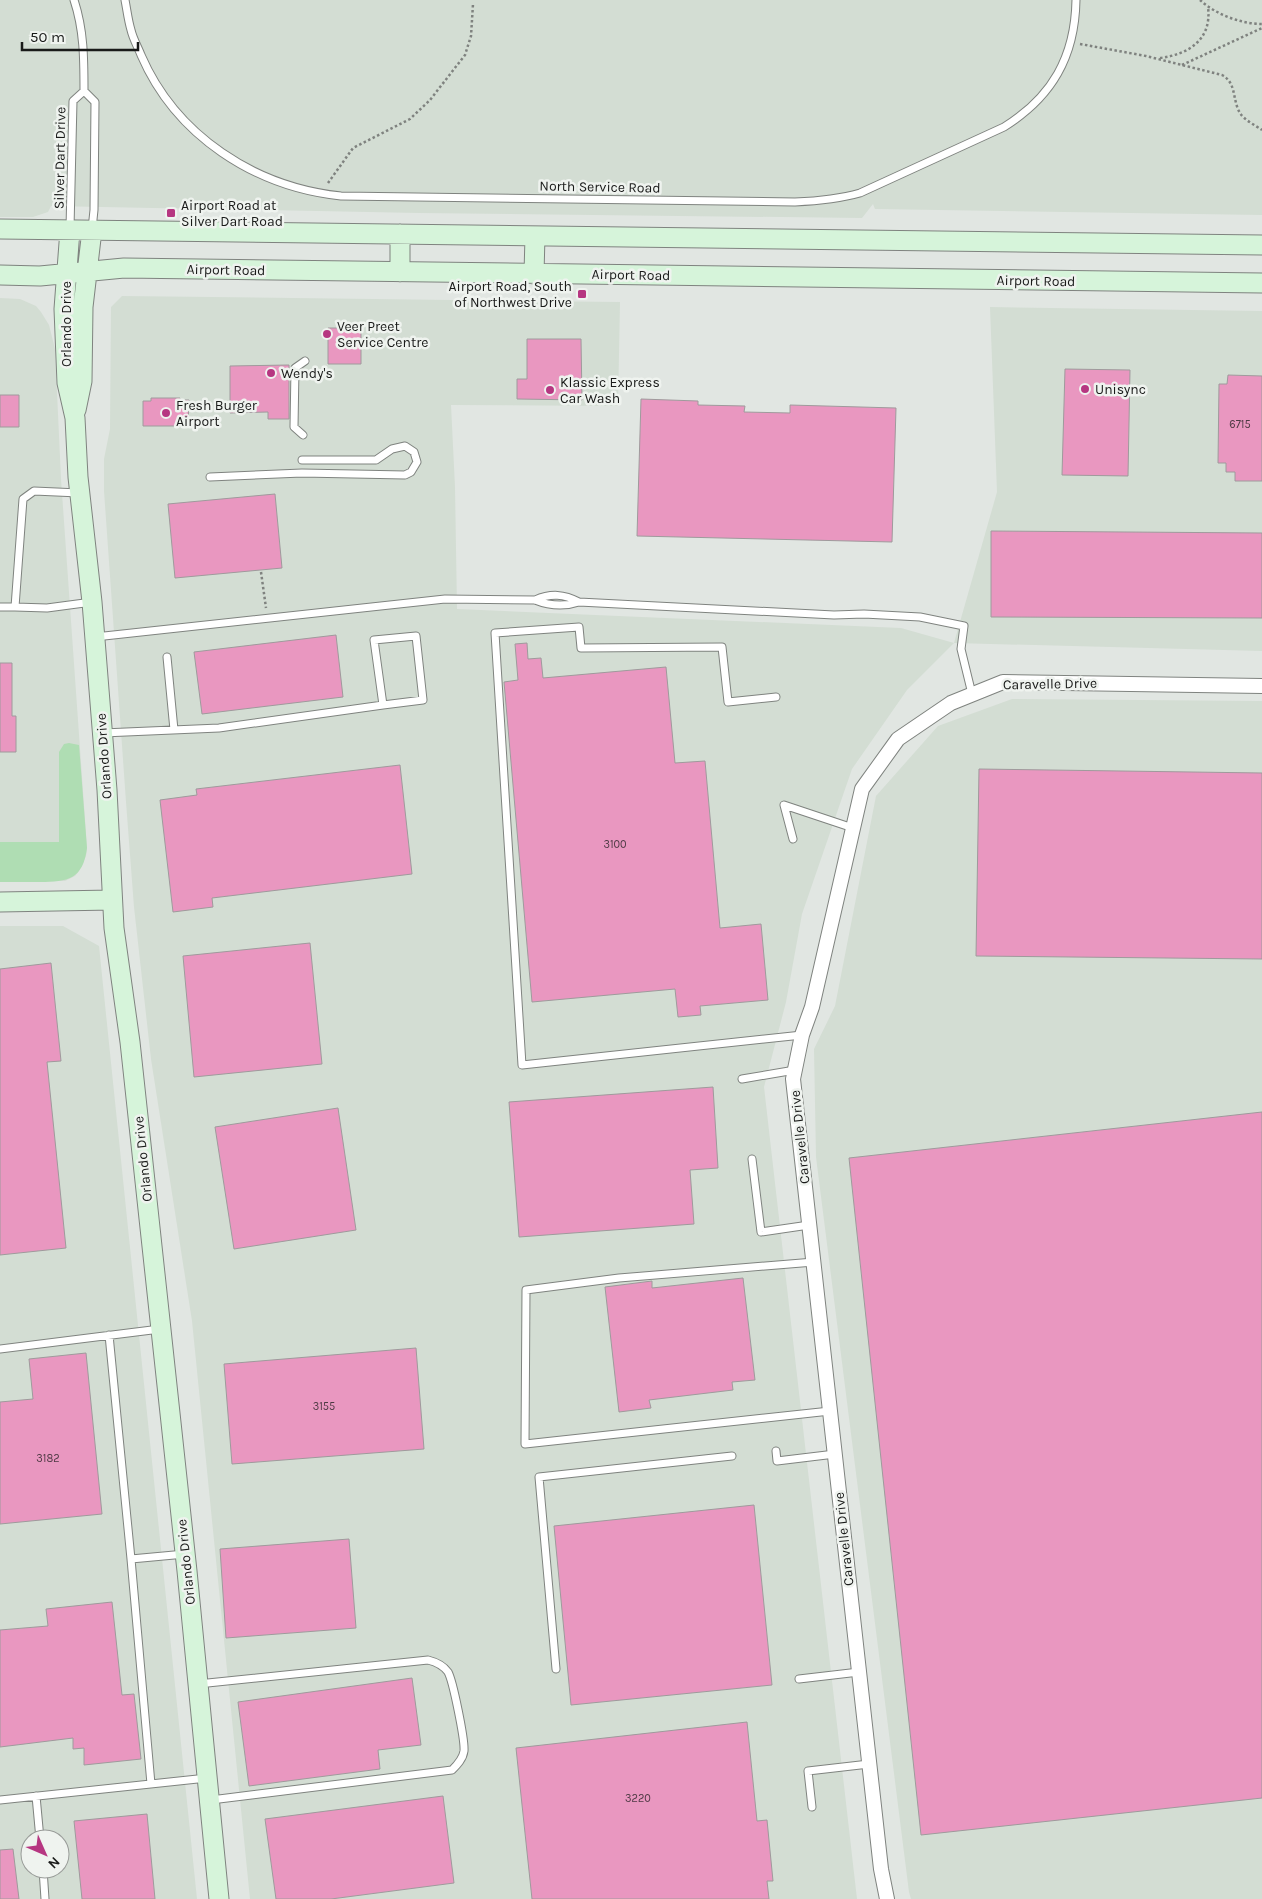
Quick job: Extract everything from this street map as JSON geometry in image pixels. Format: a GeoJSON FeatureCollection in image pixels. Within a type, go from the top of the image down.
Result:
{"type":"FeatureCollection","features":[{"type":"Feature","properties":{"kind":"main road"},"geometry":{"type":"LineString","coordinates":[[0,228],[1262,245]]}},
{"type":"Feature","properties":{"kind":"main road","name":"Orlando Drive"},"geometry":{"type":"LineString","coordinates":[[70,230],[64,309],[67,383],[75,418],[80,493],[92,602],[112,900],[131,1052],[161,1329],[219,1899]]}},
{"type":"Feature","properties":{"kind":"main road","name":"Orlando Drive"},"geometry":{"type":"LineString","coordinates":[[75,418],[82,380],[83,306],[92,230]]}},
{"type":"Feature","properties":{"kind":"main road"},"geometry":{"type":"LineString","coordinates":[[400,234],[400,272]]}},
{"type":"Feature","properties":{"kind":"main road"},"geometry":{"type":"LineString","coordinates":[[534,274],[535,236]]}},
{"type":"Feature","properties":{"kind":"main road","name":"Airport Road"},"geometry":{"type":"LineString","coordinates":[[0,275],[40,276],[124,268],[1262,283]]}},
{"type":"Feature","properties":{"kind":"main road"},"geometry":{"type":"LineString","coordinates":[[0,902],[112,900]]}},
{"type":"Feature","properties":{"kind":"street","name":"Caravelle Drive"},"geometry":{"type":"LineString","coordinates":[[884,1898],[793,1079],[802,1034],[812,1007],[862,789],[898,738],[951,703],[1003,682],[1262,686]]}},
{"type":"Feature","properties":{"kind":"lane","name":"Silver Dart Drive"},"geometry":{"type":"LineString","coordinates":[[74,0],[84,45],[84,91],[95,102],[94,210],[92,230]]}},
{"type":"Feature","properties":{"kind":"lane","name":"North Service Road"},"geometry":{"type":"LineString","coordinates":[[125,0],[131,31],[146,67],[160,92],[178,114],[218,151],[239,164],[275,181],[321,194],[341,196],[795,202],[842,198],[860,193],[1004,127],[1022,115],[1050,86],[1062,66],[1071,43],[1076,22],[1076,0]]}},
{"type":"Feature","properties":{"kind":"lane","name":"Silver Dart Drive"},"geometry":{"type":"LineString","coordinates":[[70,230],[73,101],[84,91]]}},
{"type":"Feature","properties":{"kind":"lane"},"geometry":{"type":"LineString","coordinates":[[303,435],[294,427],[295,368],[305,361]]}},
{"type":"Feature","properties":{"kind":"lane"},"geometry":{"type":"LineString","coordinates":[[210,477],[302,473],[405,475],[411,472],[417,462],[414,452],[405,446],[392,449],[376,460],[302,460]]}},
{"type":"Feature","properties":{"kind":"lane"},"geometry":{"type":"LineString","coordinates":[[15,607],[23,499],[34,490],[80,493]]}},
{"type":"Feature","properties":{"kind":"lane"},"geometry":{"type":"LineString","coordinates":[[95,637],[445,599],[535,600],[547,605],[568,606],[579,602],[920,617],[964,626],[961,649],[972,694]]}},
{"type":"Feature","properties":{"kind":"lane"},"geometry":{"type":"LineString","coordinates":[[0,607],[47,608],[92,602]]}},
{"type":"Feature","properties":{"kind":"lane"},"geometry":{"type":"LineString","coordinates":[[776,697],[728,702],[722,647],[580,648],[579,627],[495,634],[522,1065],[802,1034]]}},
{"type":"Feature","properties":{"kind":"lane"},"geometry":{"type":"LineString","coordinates":[[102,733],[219,728],[423,700],[416,636],[374,640],[383,705]]}},
{"type":"Feature","properties":{"kind":"lane"},"geometry":{"type":"LineString","coordinates":[[167,657],[174,730]]}},
{"type":"Feature","properties":{"kind":"lane"},"geometry":{"type":"LineString","coordinates":[[793,839],[784,806],[853,828]]}},
{"type":"Feature","properties":{"kind":"lane"},"geometry":{"type":"LineString","coordinates":[[742,1079],[795,1070]]}},
{"type":"Feature","properties":{"kind":"lane"},"geometry":{"type":"LineString","coordinates":[[752,1159],[761,1232],[809,1225]]}},
{"type":"Feature","properties":{"kind":"lane"},"geometry":{"type":"LineString","coordinates":[[814,1262],[619,1278],[526,1290],[525,1444],[830,1411]]}},
{"type":"Feature","properties":{"kind":"lane"},"geometry":{"type":"LineString","coordinates":[[0,1349],[161,1329]]}},
{"type":"Feature","properties":{"kind":"lane"},"geometry":{"type":"LineString","coordinates":[[109,1335],[151,1784]]}},
{"type":"Feature","properties":{"kind":"lane"},"geometry":{"type":"LineString","coordinates":[[776,1451],[777,1461],[835,1454]]}},
{"type":"Feature","properties":{"kind":"lane"},"geometry":{"type":"LineString","coordinates":[[556,1669],[539,1477],[732,1456]]}},
{"type":"Feature","properties":{"kind":"lane"},"geometry":{"type":"LineString","coordinates":[[131,1559],[185,1554]]}},
{"type":"Feature","properties":{"kind":"lane"},"geometry":{"type":"LineString","coordinates":[[198,1684],[428,1660],[438,1662],[448,1672],[460,1717],[464,1751],[459,1763],[452,1770],[210,1800]]}},
{"type":"Feature","properties":{"kind":"lane"},"geometry":{"type":"LineString","coordinates":[[799,1679],[859,1672]]}},
{"type":"Feature","properties":{"kind":"lane"},"geometry":{"type":"LineString","coordinates":[[812,1807],[808,1771],[869,1764]]}},
{"type":"Feature","properties":{"kind":"lane"},"geometry":{"type":"LineString","coordinates":[[0,1800],[207,1778]]}},
{"type":"Feature","properties":{"kind":"lane"},"geometry":{"type":"LineString","coordinates":[[36,1796],[39,1829]]}},
{"type":"Feature","properties":{"kind":"lane"},"geometry":{"type":"LineString","coordinates":[[43,1879],[45,1899]]}},
{"type":"Feature","properties":{"kind":"path"},"geometry":{"type":"LineString","coordinates":[[1200,0],[1208,7],[1251,24],[1262,26]]}},
{"type":"Feature","properties":{"kind":"path"},"geometry":{"type":"LineString","coordinates":[[321,194],[353,148],[410,119],[430,100],[465,55],[471,36],[473,4]]}},
{"type":"Feature","properties":{"kind":"path"},"geometry":{"type":"LineString","coordinates":[[1158,59],[1184,52],[1196,44],[1206,32],[1209,18],[1208,7]]}},
{"type":"Feature","properties":{"kind":"path"},"geometry":{"type":"LineString","coordinates":[[1181,65],[1262,26]]}},
{"type":"Feature","properties":{"kind":"path"},"geometry":{"type":"LineString","coordinates":[[1071,43],[1158,59],[1222,75],[1228,78],[1234,89],[1235,102],[1240,114],[1262,130]]}},
{"type":"Feature","properties":{"kind":"path"},"geometry":{"type":"LineString","coordinates":[[261,572],[267,618]]}},
{"type":"Feature","properties":{"kind":"shaded area"},"geometry":{"type":"Polygon","coordinates":[[[0,0],[1262,0],[1262,215],[875,209],[873,204],[862,218],[419,213],[51,206],[48,212],[33,217],[0,217],[0,0]]]}},
{"type":"Feature","properties":{"kind":"shaded area"},"geometry":{"type":"Polygon","coordinates":[[[122,296],[620,302],[618,406],[451,405],[455,487],[457,609],[901,628],[954,643],[907,690],[852,769],[802,914],[786,1002],[764,1087],[857,1899],[250,1899],[192,1321],[151,1059],[134,907],[104,491],[104,459],[110,429],[111,307],[122,296]]]}},
{"type":"Feature","properties":{"kind":"shaded area"},"geometry":{"type":"Polygon","coordinates":[[[0,298],[20,299],[36,306],[49,325],[55,349],[61,479],[87,848],[86,856],[79,871],[75,876],[65,881],[0,881],[0,298]]]}},
{"type":"Feature","properties":{"kind":"shaded area"},"geometry":{"type":"Polygon","coordinates":[[[990,307],[1262,311],[1262,651],[954,643],[997,492],[990,307]]]}},
{"type":"Feature","properties":{"kind":"shaded area"},"geometry":{"type":"Polygon","coordinates":[[[1012,699],[1262,701],[1262,1899],[911,1899],[909,1892],[816,1157],[814,1049],[835,1006],[876,796],[938,726],[1012,699]]]}},
{"type":"Feature","properties":{"kind":"shaded area"},"geometry":{"type":"Polygon","coordinates":[[[0,926],[63,926],[99,946],[197,1899],[0,1899],[0,926]]]}},
{"type":"Feature","properties":{"kind":"green space"},"geometry":{"type":"Polygon","coordinates":[[[64,744],[79,745],[87,848],[82,866],[72,877],[59,881],[0,882],[0,842],[59,842],[59,752],[64,744]]]}},
{"type":"Feature","properties":{"kind":"building"},"geometry":{"type":"Polygon","coordinates":[[[328,328],[361,328],[361,364],[328,364],[328,328]]]}},
{"type":"Feature","properties":{"kind":"building"},"geometry":{"type":"Polygon","coordinates":[[[527,339],[581,339],[582,400],[517,399],[517,379],[527,379],[527,339]]]}},
{"type":"Feature","properties":{"kind":"building"},"geometry":{"type":"Polygon","coordinates":[[[289,365],[289,419],[268,419],[268,412],[230,413],[230,366],[289,365]]]}},
{"type":"Feature","properties":{"kind":"building"},"geometry":{"type":"Polygon","coordinates":[[[1065,369],[1130,370],[1128,476],[1062,475],[1065,369]]]}},
{"type":"Feature","properties":{"kind":"building"},"geometry":{"type":"Polygon","coordinates":[[[1228,375],[1262,376],[1262,481],[1235,481],[1235,472],[1226,472],[1226,463],[1218,463],[1219,384],[1227,384],[1228,375]]]}},
{"type":"Feature","properties":{"kind":"building"},"geometry":{"type":"Polygon","coordinates":[[[0,395],[19,395],[19,427],[0,427],[0,395]]]}},
{"type":"Feature","properties":{"kind":"building","name":"Fresh Burger Airport"},"geometry":{"type":"Polygon","coordinates":[[[151,398],[180,398],[180,400],[189,400],[188,426],[143,426],[143,401],[151,401],[151,398]]]}},
{"type":"Feature","properties":{"kind":"building"},"geometry":{"type":"Polygon","coordinates":[[[641,399],[698,401],[698,405],[745,406],[744,412],[790,413],[790,405],[896,408],[892,542],[637,536],[641,399]]]}},
{"type":"Feature","properties":{"kind":"building"},"geometry":{"type":"Polygon","coordinates":[[[275,494],[282,568],[175,578],[168,504],[275,494]]]}},
{"type":"Feature","properties":{"kind":"building"},"geometry":{"type":"Polygon","coordinates":[[[991,531],[1262,533],[1262,618],[991,617],[991,531]]]}},
{"type":"Feature","properties":{"kind":"building"},"geometry":{"type":"Polygon","coordinates":[[[336,635],[343,697],[202,714],[194,652],[336,635]]]}},
{"type":"Feature","properties":{"kind":"building"},"geometry":{"type":"Polygon","coordinates":[[[527,643],[528,659],[541,658],[543,678],[666,667],[675,763],[705,761],[720,928],[761,924],[768,1000],[700,1006],[701,1015],[678,1017],[675,989],[532,1002],[504,682],[518,680],[515,644],[527,643]]]}},
{"type":"Feature","properties":{"kind":"building"},"geometry":{"type":"Polygon","coordinates":[[[0,663],[12,663],[12,716],[16,716],[16,752],[0,752],[0,663]]]}},
{"type":"Feature","properties":{"kind":"building"},"geometry":{"type":"Polygon","coordinates":[[[400,765],[412,874],[212,898],[213,907],[173,912],[160,800],[197,795],[196,789],[400,765]]]}},
{"type":"Feature","properties":{"kind":"building"},"geometry":{"type":"Polygon","coordinates":[[[979,769],[1262,773],[1262,959],[976,956],[979,769]]]}},
{"type":"Feature","properties":{"kind":"building"},"geometry":{"type":"Polygon","coordinates":[[[310,943],[322,1064],[194,1077],[183,956],[310,943]]]}},
{"type":"Feature","properties":{"kind":"building"},"geometry":{"type":"Polygon","coordinates":[[[51,963],[61,1061],[47,1062],[66,1248],[0,1255],[0,969],[51,963]]]}},
{"type":"Feature","properties":{"kind":"building"},"geometry":{"type":"Polygon","coordinates":[[[713,1087],[718,1168],[690,1170],[694,1224],[519,1237],[509,1102],[713,1087]]]}},
{"type":"Feature","properties":{"kind":"building"},"geometry":{"type":"Polygon","coordinates":[[[338,1108],[356,1230],[234,1249],[215,1127],[338,1108]]]}},
{"type":"Feature","properties":{"kind":"building"},"geometry":{"type":"Polygon","coordinates":[[[1262,1112],[1262,1798],[921,1835],[849,1158],[1262,1112]]]}},
{"type":"Feature","properties":{"kind":"building"},"geometry":{"type":"Polygon","coordinates":[[[743,1278],[755,1380],[732,1382],[733,1390],[649,1400],[651,1408],[619,1412],[605,1287],[652,1281],[652,1288],[743,1278]]]}},
{"type":"Feature","properties":{"kind":"building"},"geometry":{"type":"Polygon","coordinates":[[[416,1348],[424,1449],[232,1464],[224,1364],[416,1348]]]}},
{"type":"Feature","properties":{"kind":"building"},"geometry":{"type":"Polygon","coordinates":[[[86,1353],[102,1514],[0,1524],[0,1402],[33,1399],[29,1359],[86,1353]]]}},
{"type":"Feature","properties":{"kind":"building"},"geometry":{"type":"Polygon","coordinates":[[[754,1505],[772,1685],[571,1705],[554,1526],[754,1505]]]}},
{"type":"Feature","properties":{"kind":"building"},"geometry":{"type":"Polygon","coordinates":[[[349,1539],[356,1628],[226,1638],[220,1549],[349,1539]]]}},
{"type":"Feature","properties":{"kind":"building"},"geometry":{"type":"Polygon","coordinates":[[[112,1602],[122,1695],[134,1694],[141,1759],[84,1765],[84,1748],[73,1749],[73,1738],[0,1747],[0,1630],[48,1626],[46,1609],[112,1602]]]}},
{"type":"Feature","properties":{"kind":"building"},"geometry":{"type":"Polygon","coordinates":[[[412,1678],[421,1745],[378,1750],[380,1769],[249,1786],[238,1702],[412,1678]]]}},
{"type":"Feature","properties":{"kind":"building"},"geometry":{"type":"Polygon","coordinates":[[[747,1722],[757,1821],[767,1820],[773,1881],[767,1881],[769,1899],[532,1899],[516,1748],[747,1722]]]}},
{"type":"Feature","properties":{"kind":"building"},"geometry":{"type":"Polygon","coordinates":[[[443,1796],[454,1883],[331,1899],[276,1899],[265,1819],[443,1796]]]}},
{"type":"Feature","properties":{"kind":"building"},"geometry":{"type":"Polygon","coordinates":[[[147,1814],[155,1899],[82,1899],[74,1821],[147,1814]]]}},
{"type":"Feature","properties":{"kind":"building"},"geometry":{"type":"Polygon","coordinates":[[[13,1849],[19,1899],[0,1899],[0,1850],[13,1849]]]}},
{"type":"Feature","properties":{"kind":"place","name":"Airport Road at Silver Dart Road"},"geometry":{"type":"Point","coordinates":[171,213]}},
{"type":"Feature","properties":{"kind":"place","name":"Airport Road, South of Northwest Drive"},"geometry":{"type":"Point","coordinates":[582,294]}},
{"type":"Feature","properties":{"kind":"place","name":"Veer Preet Service Centre"},"geometry":{"type":"Point","coordinates":[327,334]}},
{"type":"Feature","properties":{"kind":"place","name":"Wendy's"},"geometry":{"type":"Point","coordinates":[271,373]}},
{"type":"Feature","properties":{"kind":"place","name":"Unisync"},"geometry":{"type":"Point","coordinates":[1085,389]}},
{"type":"Feature","properties":{"kind":"place","name":"Klassic Express Car Wash"},"geometry":{"type":"Point","coordinates":[550,390]}},
{"type":"Feature","properties":{"kind":"place","name":"Fresh Burger Airport"},"geometry":{"type":"Point","coordinates":[166,413]}}]}
